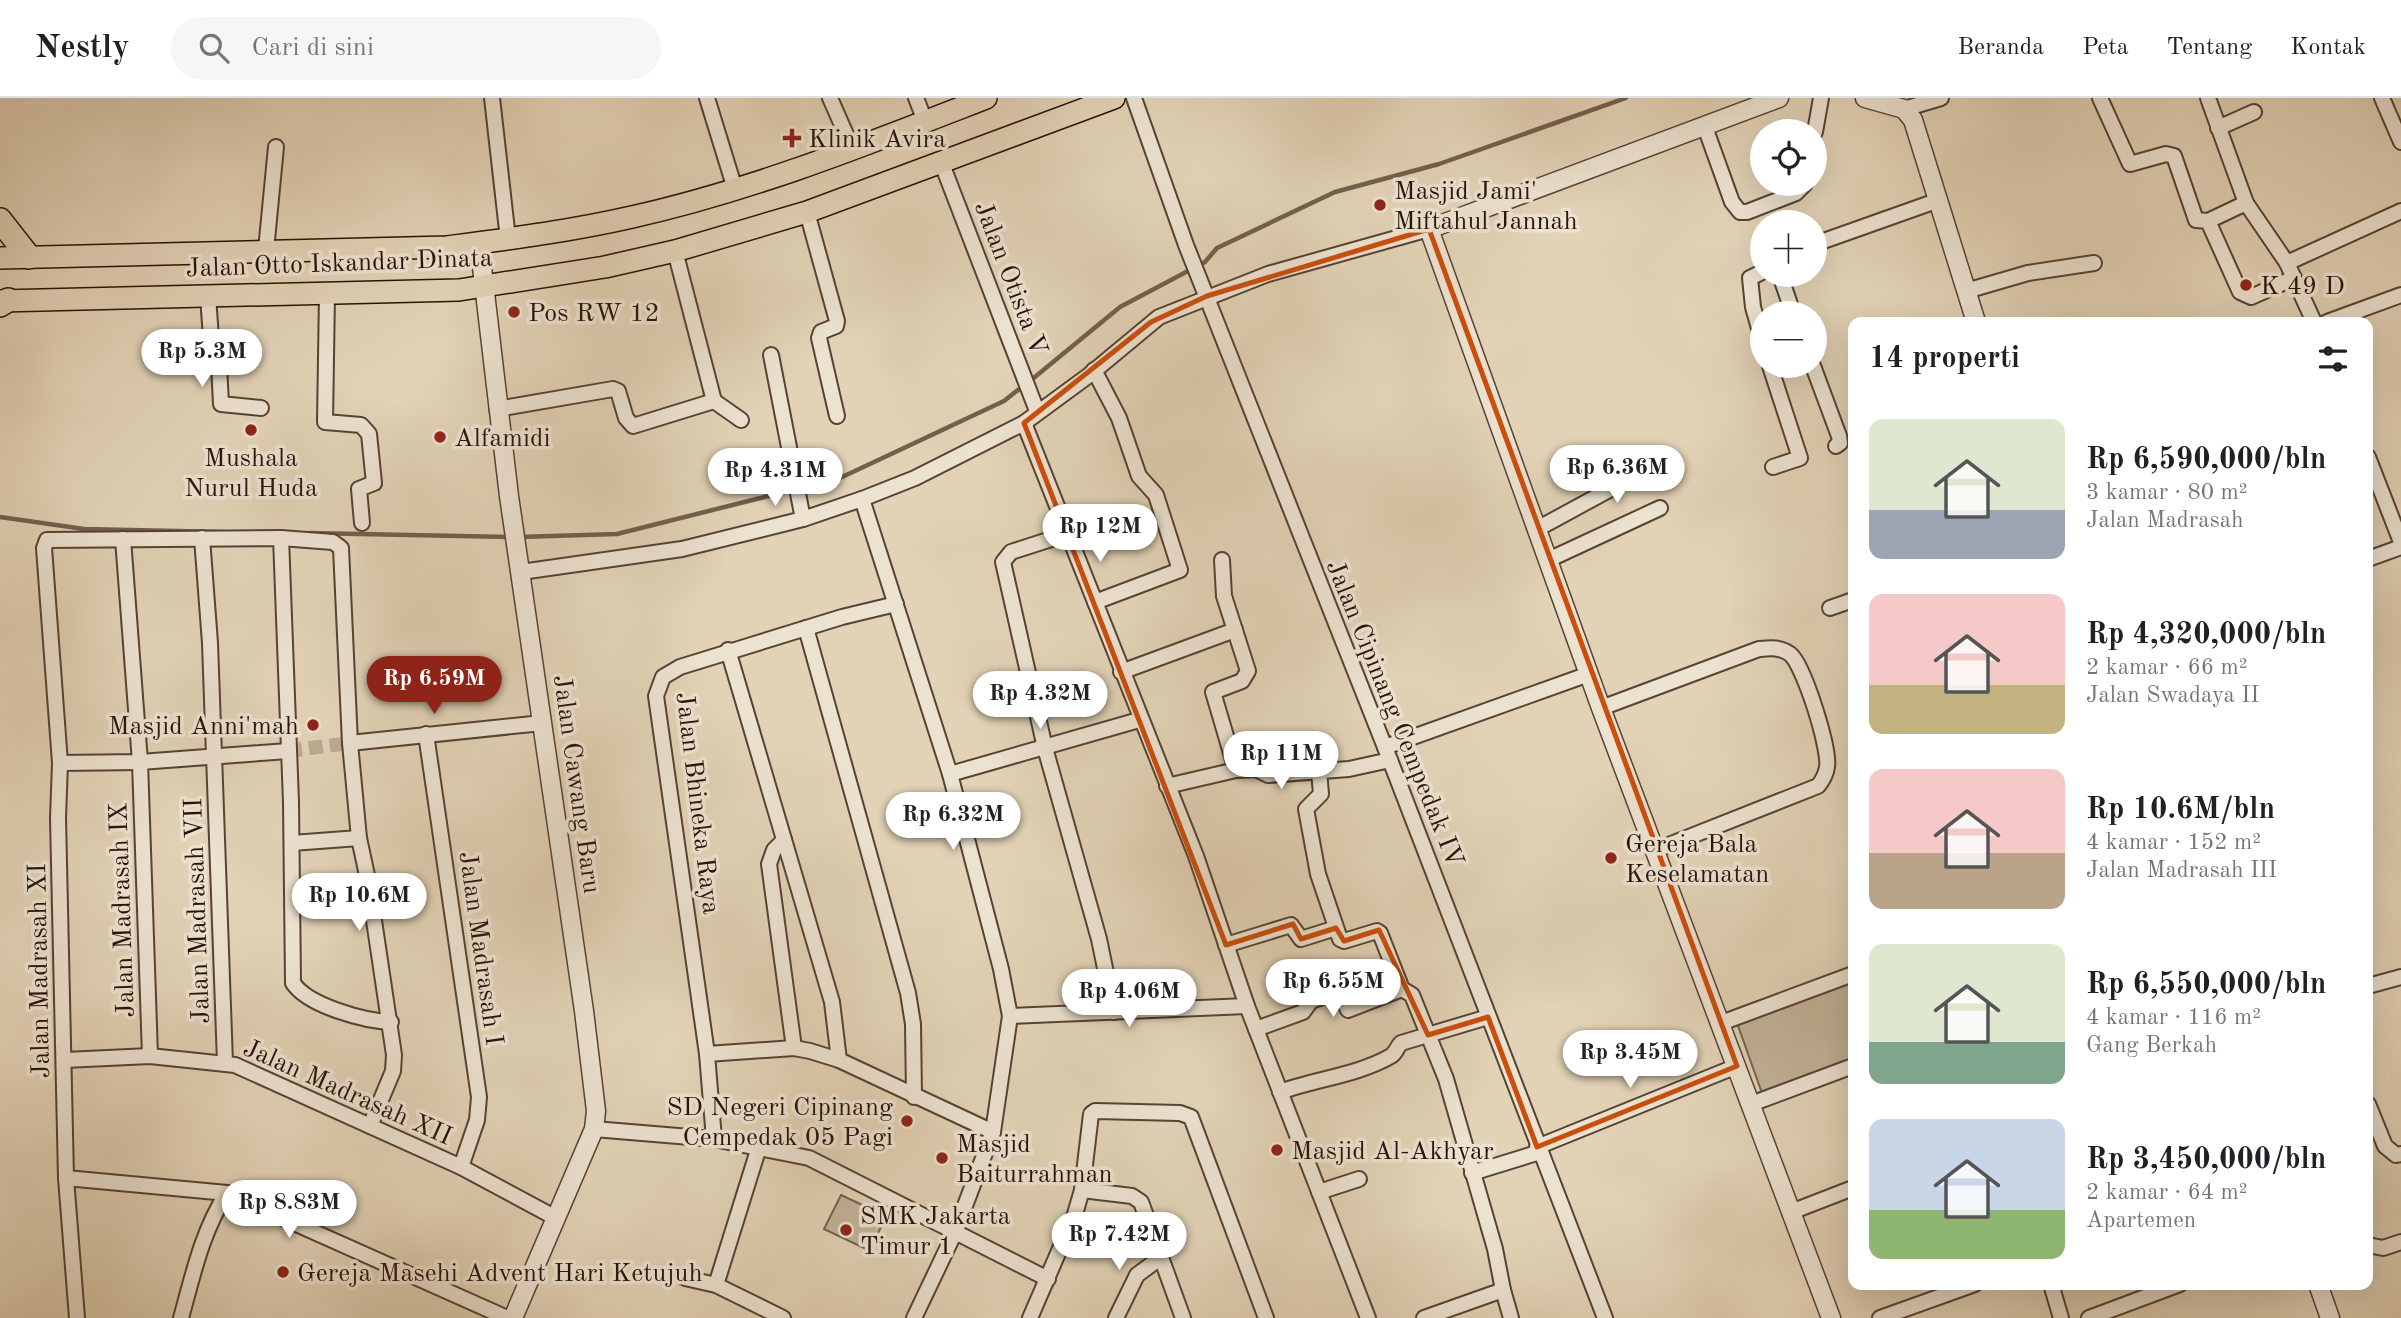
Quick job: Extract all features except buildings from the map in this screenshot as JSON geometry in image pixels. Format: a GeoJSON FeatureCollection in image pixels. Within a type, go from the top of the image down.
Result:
{"type":"FeatureCollection","features":[{"type":"Feature","properties":{"kind":"highway"},"geometry":{"type":"LineString","coordinates":[[0,220],[29,257]]}},
{"type":"Feature","properties":{"kind":"main road","name":"Jalan Otto Iskandar Dinata"},"geometry":{"type":"LineString","coordinates":[[0,258],[447,247],[508,239],[631,218],[735,189],[986,98]]}},
{"type":"Feature","properties":{"kind":"main road","name":"Jalan Otto Iskandar Dinata"},"geometry":{"type":"LineString","coordinates":[[3,302],[327,294],[482,287],[605,267],[675,251],[807,212],[1114,98]]}},
{"type":"Feature","properties":{"kind":"street"},"geometry":{"type":"LineString","coordinates":[[492,98],[508,239]]}},
{"type":"Feature","properties":{"kind":"street"},"geometry":{"type":"LineString","coordinates":[[707,98],[735,189]]}},
{"type":"Feature","properties":{"kind":"street"},"geometry":{"type":"LineString","coordinates":[[830,98],[852,148]]}},
{"type":"Feature","properties":{"kind":"street"},"geometry":{"type":"LineString","coordinates":[[916,98],[925,121]]}},
{"type":"Feature","properties":{"kind":"street","name":"Jalan Cipinang Cempedak IV"},"geometry":{"type":"LineString","coordinates":[[1135,98],[1186,245],[1266,454],[1387,753],[1605,1318]]}},
{"type":"Feature","properties":{"kind":"street"},"geometry":{"type":"LineString","coordinates":[[521,572],[682,550],[803,520],[862,499],[915,478],[1024,423],[1158,317],[1268,274],[1429,229],[1779,98]]}},
{"type":"Feature","properties":{"kind":"street"},"geometry":{"type":"LineString","coordinates":[[1817,119],[1821,98]]}},
{"type":"Feature","properties":{"kind":"street"},"geometry":{"type":"LineString","coordinates":[[1865,98],[1904,108],[1941,98]]}},
{"type":"Feature","properties":{"kind":"street"},"geometry":{"type":"LineString","coordinates":[[2100,98],[2130,164],[2166,154],[2174,156],[2196,220],[2208,221],[2246,203]]}},
{"type":"Feature","properties":{"kind":"street"},"geometry":{"type":"LineString","coordinates":[[2208,98],[2246,203],[2287,262],[2312,317]]}},
{"type":"Feature","properties":{"kind":"street"},"geometry":{"type":"LineString","coordinates":[[2382,98],[2401,140]]}},
{"type":"Feature","properties":{"kind":"street"},"geometry":{"type":"LineString","coordinates":[[1904,108],[1920,135],[1974,317]]}},
{"type":"Feature","properties":{"kind":"street"},"geometry":{"type":"LineString","coordinates":[[2218,128],[2253,112]]}},
{"type":"Feature","properties":{"kind":"street"},"geometry":{"type":"LineString","coordinates":[[1705,127],[1732,202],[1740,212],[1747,212],[1788,196]]}},
{"type":"Feature","properties":{"kind":"street"},"geometry":{"type":"LineString","coordinates":[[266,250],[276,148]]}},
{"type":"Feature","properties":{"kind":"street","name":"Jalan Otista V"},"geometry":{"type":"LineString","coordinates":[[942,163],[1037,411]]}},
{"type":"Feature","properties":{"kind":"street"},"geometry":{"type":"LineString","coordinates":[[1827,240],[1939,200]]}},
{"type":"Feature","properties":{"kind":"street"},"geometry":{"type":"LineString","coordinates":[[2287,262],[2401,211]]}},
{"type":"Feature","properties":{"kind":"street"},"geometry":{"type":"LineString","coordinates":[[807,212],[837,321],[836,326],[821,332],[819,338],[837,416]]}},
{"type":"Feature","properties":{"kind":"street"},"geometry":{"type":"LineString","coordinates":[[2208,221],[2244,296],[2251,297],[2294,278]]}},
{"type":"Feature","properties":{"kind":"street"},"geometry":{"type":"LineString","coordinates":[[1429,229],[1601,708],[1831,1318]]}},
{"type":"Feature","properties":{"kind":"street","name":"Jalan Cawang Baru"},"geometry":{"type":"LineString","coordinates":[[479,242],[497,409],[596,1111],[594,1129],[513,1318]]}},
{"type":"Feature","properties":{"kind":"street"},"geometry":{"type":"LineString","coordinates":[[675,251],[714,401],[741,420]]}},
{"type":"Feature","properties":{"kind":"street"},"geometry":{"type":"LineString","coordinates":[[1966,291],[2028,273],[2094,263]]}},
{"type":"Feature","properties":{"kind":"street"},"geometry":{"type":"LineString","coordinates":[[327,294],[325,422],[361,425],[369,434],[374,483],[359,489],[362,523]]}},
{"type":"Feature","properties":{"kind":"street"},"geometry":{"type":"LineString","coordinates":[[2341,317],[2401,295]]}},
{"type":"Feature","properties":{"kind":"street"},"geometry":{"type":"LineString","coordinates":[[208,296],[212,352],[219,365],[221,404],[261,408]]}},
{"type":"Feature","properties":{"kind":"street"},"geometry":{"type":"LineString","coordinates":[[771,355],[803,520]]}},
{"type":"Feature","properties":{"kind":"street"},"geometry":{"type":"LineString","coordinates":[[1094,370],[1119,418],[1139,476],[1156,495],[1180,570],[1095,602]]}},
{"type":"Feature","properties":{"kind":"street"},"geometry":{"type":"LineString","coordinates":[[1773,467],[1800,458],[1774,378]]}},
{"type":"Feature","properties":{"kind":"street"},"geometry":{"type":"LineString","coordinates":[[1817,378],[1839,436],[1840,443],[1836,446]]}},
{"type":"Feature","properties":{"kind":"street"},"geometry":{"type":"LineString","coordinates":[[497,409],[613,389],[620,394],[626,418],[633,426],[714,401]]}},
{"type":"Feature","properties":{"kind":"street"},"geometry":{"type":"LineString","coordinates":[[1024,423],[1070,533],[1139,720],[1196,856],[1247,1006],[1368,1318]]}},
{"type":"Feature","properties":{"kind":"street"},"geometry":{"type":"LineString","coordinates":[[1537,529],[1666,459]]}},
{"type":"Feature","properties":{"kind":"street"},"geometry":{"type":"LineString","coordinates":[[2373,487],[2401,544],[2373,557]]}},
{"type":"Feature","properties":{"kind":"street"},"geometry":{"type":"LineString","coordinates":[[862,499],[950,774],[1001,969],[1010,1016],[993,1132],[955,1232],[914,1318]]}},
{"type":"Feature","properties":{"kind":"street"},"geometry":{"type":"LineString","coordinates":[[1548,560],[1660,508]]}},
{"type":"Feature","properties":{"kind":"street"},"geometry":{"type":"LineString","coordinates":[[1070,533],[1011,552],[1003,562],[1045,748],[1099,939],[1114,1012]]}},
{"type":"Feature","properties":{"kind":"street","name":"Jalan Madrasah VII"},"geometry":{"type":"LineString","coordinates":[[202,538],[215,757],[225,1063]]}},
{"type":"Feature","properties":{"kind":"street"},"geometry":{"type":"LineString","coordinates":[[281,538],[295,986],[302,993],[361,1019],[391,1022]]}},
{"type":"Feature","properties":{"kind":"street"},"geometry":{"type":"LineString","coordinates":[[123,539],[281,538],[338,544],[342,553],[350,743],[359,838],[391,1022],[393,1071],[370,1126]]}},
{"type":"Feature","properties":{"kind":"street","name":"Jalan Madrasah XI"},"geometry":{"type":"LineString","coordinates":[[77,1318],[66,1178],[58,818],[60,763],[44,548],[47,540],[123,539]]}},
{"type":"Feature","properties":{"kind":"street","name":"Jalan Madrasah IX"},"geometry":{"type":"LineString","coordinates":[[123,539],[140,762],[150,1056]]}},
{"type":"Feature","properties":{"kind":"street"},"geometry":{"type":"LineString","coordinates":[[1222,560],[1224,596],[1248,675],[1242,681],[1215,689],[1213,694],[1236,770]]}},
{"type":"Feature","properties":{"kind":"street"},"geometry":{"type":"LineString","coordinates":[[1830,608],[1848,602]]}},
{"type":"Feature","properties":{"kind":"street","name":"Jalan Bhineka Raya"},"geometry":{"type":"LineString","coordinates":[[713,1139],[708,1054],[656,696],[663,677],[680,667],[728,650],[896,604]]}},
{"type":"Feature","properties":{"kind":"street"},"geometry":{"type":"LineString","coordinates":[[806,628],[908,993],[913,1024],[914,1097]]}},
{"type":"Feature","properties":{"kind":"street"},"geometry":{"type":"LineString","coordinates":[[1121,672],[1235,630]]}},
{"type":"Feature","properties":{"kind":"street"},"geometry":{"type":"LineString","coordinates":[[1601,708],[1759,649],[1775,647],[1787,652],[1793,656],[1801,671],[1824,740],[1828,766],[1818,786],[1656,850]]}},
{"type":"Feature","properties":{"kind":"street"},"geometry":{"type":"LineString","coordinates":[[728,650],[832,1002],[839,1060]]}},
{"type":"Feature","properties":{"kind":"street"},"geometry":{"type":"LineString","coordinates":[[1167,786],[1236,770],[1256,769],[1268,775],[1349,769],[1589,674]]}},
{"type":"Feature","properties":{"kind":"street"},"geometry":{"type":"LineString","coordinates":[[950,774],[1139,720]]}},
{"type":"Feature","properties":{"kind":"street"},"geometry":{"type":"LineString","coordinates":[[350,743],[542,723]]}},
{"type":"Feature","properties":{"kind":"street","name":"Jalan Madrasah I"},"geometry":{"type":"LineString","coordinates":[[426,734],[479,1097],[477,1120],[461,1167]]}},
{"type":"Feature","properties":{"kind":"street"},"geometry":{"type":"LineString","coordinates":[[60,763],[140,762],[288,751]]}},
{"type":"Feature","properties":{"kind":"street"},"geometry":{"type":"LineString","coordinates":[[1319,771],[1321,794],[1306,809],[1314,856],[1336,928],[1344,942],[1379,932],[1402,989],[1412,995],[1446,1080],[1495,1249],[1511,1318]]}},
{"type":"Feature","properties":{"kind":"street"},"geometry":{"type":"LineString","coordinates":[[292,843],[359,838]]}},
{"type":"Feature","properties":{"kind":"street"},"geometry":{"type":"LineString","coordinates":[[784,840],[774,850],[769,864],[794,1048]]}},
{"type":"Feature","properties":{"kind":"street"},"geometry":{"type":"LineString","coordinates":[[1226,945],[1291,925],[1301,939],[1336,928]]}},
{"type":"Feature","properties":{"kind":"street"},"geometry":{"type":"LineString","coordinates":[[1721,1023],[1848,976]]}},
{"type":"Feature","properties":{"kind":"street"},"geometry":{"type":"LineString","coordinates":[[2373,985],[2401,977]]}},
{"type":"Feature","properties":{"kind":"street"},"geometry":{"type":"LineString","coordinates":[[1256,1028],[1303,1012],[1311,1002],[1339,991],[1350,1010],[1402,989]]}},
{"type":"Feature","properties":{"kind":"street"},"geometry":{"type":"LineString","coordinates":[[1010,1016],[1247,1006]]}},
{"type":"Feature","properties":{"kind":"street"},"geometry":{"type":"LineString","coordinates":[[1280,1092],[1319,1079],[1350,1073],[1392,1055],[1401,1043],[1488,1017]]}},
{"type":"Feature","properties":{"kind":"street"},"geometry":{"type":"LineString","coordinates":[[708,1054],[794,1048],[839,1060],[993,1132]]}},
{"type":"Feature","properties":{"kind":"street","name":"Jalan Madrasah XII"},"geometry":{"type":"LineString","coordinates":[[65,1060],[150,1056],[225,1063],[244,1069],[461,1167],[556,1218]]}},
{"type":"Feature","properties":{"kind":"street"},"geometry":{"type":"LineString","coordinates":[[1472,1173],[1539,1150],[1737,1066]]}},
{"type":"Feature","properties":{"kind":"street"},"geometry":{"type":"LineString","coordinates":[[1751,1104],[1848,1068]]}},
{"type":"Feature","properties":{"kind":"street"},"geometry":{"type":"LineString","coordinates":[[1030,1318],[1071,1226],[1082,1190],[1092,1112],[1180,1113],[1191,1116],[1266,1318]]}},
{"type":"Feature","properties":{"kind":"street"},"geometry":{"type":"LineString","coordinates":[[2373,1119],[2385,1146],[2396,1155],[2401,1154]]}},
{"type":"Feature","properties":{"kind":"street"},"geometry":{"type":"LineString","coordinates":[[594,1129],[713,1139],[809,1158],[1048,1279]]}},
{"type":"Feature","properties":{"kind":"street"},"geometry":{"type":"LineString","coordinates":[[716,1285],[759,1147]]}},
{"type":"Feature","properties":{"kind":"street"},"geometry":{"type":"LineString","coordinates":[[66,1178],[227,1193],[507,1318]]}},
{"type":"Feature","properties":{"kind":"street"},"geometry":{"type":"LineString","coordinates":[[1319,1192],[1359,1179]]}},
{"type":"Feature","properties":{"kind":"street"},"geometry":{"type":"LineString","coordinates":[[1082,1190],[1137,1198],[1183,1318]]}},
{"type":"Feature","properties":{"kind":"street"},"geometry":{"type":"LineString","coordinates":[[1791,1212],[1848,1190]]}},
{"type":"Feature","properties":{"kind":"street"},"geometry":{"type":"LineString","coordinates":[[181,1318],[200,1249],[213,1215],[227,1193]]}},
{"type":"Feature","properties":{"kind":"street"},"geometry":{"type":"LineString","coordinates":[[2373,1246],[2383,1248],[2401,1241]]}},
{"type":"Feature","properties":{"kind":"street"},"geometry":{"type":"LineString","coordinates":[[1116,1318],[1137,1275],[1160,1258]]}},
{"type":"Feature","properties":{"kind":"street"},"geometry":{"type":"LineString","coordinates":[[685,1278],[716,1285],[783,1318]]}},
{"type":"Feature","properties":{"kind":"street"},"geometry":{"type":"LineString","coordinates":[[1424,1318],[1503,1290]]}},
{"type":"Feature","properties":{"kind":"street"},"geometry":{"type":"LineString","coordinates":[[1880,1318],[1958,1290]]}},
{"type":"Feature","properties":{"kind":"street"},"geometry":{"type":"LineString","coordinates":[[2053,1290],[2062,1318]]}},
{"type":"Feature","properties":{"kind":"street"},"geometry":{"type":"LineString","coordinates":[[2089,1318],[2164,1290]]}},
{"type":"Feature","properties":{"kind":"street"},"geometry":{"type":"LineString","coordinates":[[2320,1290],[2330,1318]]}},
{"type":"Feature","properties":{"kind":"highlighted area"},"geometry":{"type":"Polygon","coordinates":[[[1429,229],[1737,1066],[1537,1147],[1488,1017],[1428,1035],[1379,930],[1344,941],[1336,928],[1301,939],[1293,924],[1226,945],[1024,423],[1151,322],[1207,296],[1429,229]]]}},
{"type":"Feature","properties":{"kind":"shaded area"},"geometry":{"type":"Polygon","coordinates":[[[1848,978],[1848,1064],[1763,1096],[1736,1020],[1848,978]]]}},
{"type":"Feature","properties":{"kind":"shaded area"},"geometry":{"type":"Polygon","coordinates":[[[841,1195],[886,1216],[870,1251],[824,1229],[841,1195]]]}},
{"type":"Feature","properties":{"kind":"waterway"},"geometry":{"type":"LineString","coordinates":[[1030,381],[1120,307],[1205,262],[1217,248],[1335,192],[1439,164],[1626,98]]}},
{"type":"Feature","properties":{"kind":"waterway"},"geometry":{"type":"LineString","coordinates":[[519,537],[617,534],[840,478],[1004,401],[1023,386]]}},
{"type":"Feature","properties":{"kind":"waterway"},"geometry":{"type":"LineString","coordinates":[[0,517],[84,529],[223,532]]}},
{"type":"Feature","properties":{"kind":"waterway"},"geometry":{"type":"LineString","coordinates":[[309,533],[510,537]]}},
{"type":"Feature","properties":{"kind":"tunnel"},"geometry":{"type":"LineString","coordinates":[[288,751],[350,743]]}},
{"type":"Feature","properties":{"kind":"place","name":"Klinik Avira"},"geometry":{"type":"Point","coordinates":[792,138]}},
{"type":"Feature","properties":{"kind":"place","name":"Masjid Jami' Miftahul Jannah"},"geometry":{"type":"Point","coordinates":[1380,205]}},
{"type":"Feature","properties":{"kind":"place","name":"K 49 D"},"geometry":{"type":"Point","coordinates":[2246,285]}},
{"type":"Feature","properties":{"kind":"place","name":"Pos RW 12"},"geometry":{"type":"Point","coordinates":[514,312]}},
{"type":"Feature","properties":{"kind":"place","name":"Mushala Nurul Huda"},"geometry":{"type":"Point","coordinates":[251,430]}},
{"type":"Feature","properties":{"kind":"place","name":"Alfamidi"},"geometry":{"type":"Point","coordinates":[440,437]}},
{"type":"Feature","properties":{"kind":"place","name":"Masjid Anni'mah"},"geometry":{"type":"Point","coordinates":[313,725]}},
{"type":"Feature","properties":{"kind":"place","name":"Gereja Bala Keselamatan"},"geometry":{"type":"Point","coordinates":[1611,858]}},
{"type":"Feature","properties":{"kind":"place","name":"SD Negeri Cipinang Cempedak 05 Pagi"},"geometry":{"type":"Point","coordinates":[907,1121]}},
{"type":"Feature","properties":{"kind":"place","name":"Masjid Al-Akhyar"},"geometry":{"type":"Point","coordinates":[1277,1150]}},
{"type":"Feature","properties":{"kind":"place","name":"Masjid Baiturrahman"},"geometry":{"type":"Point","coordinates":[942,1158]}},
{"type":"Feature","properties":{"kind":"place","name":"SMK Jakarta Timur 1"},"geometry":{"type":"Point","coordinates":[846,1230]}},
{"type":"Feature","properties":{"kind":"place","name":"Gereja Masehi Advent Hari Ketujuh"},"geometry":{"type":"Point","coordinates":[283,1272]}}]}
